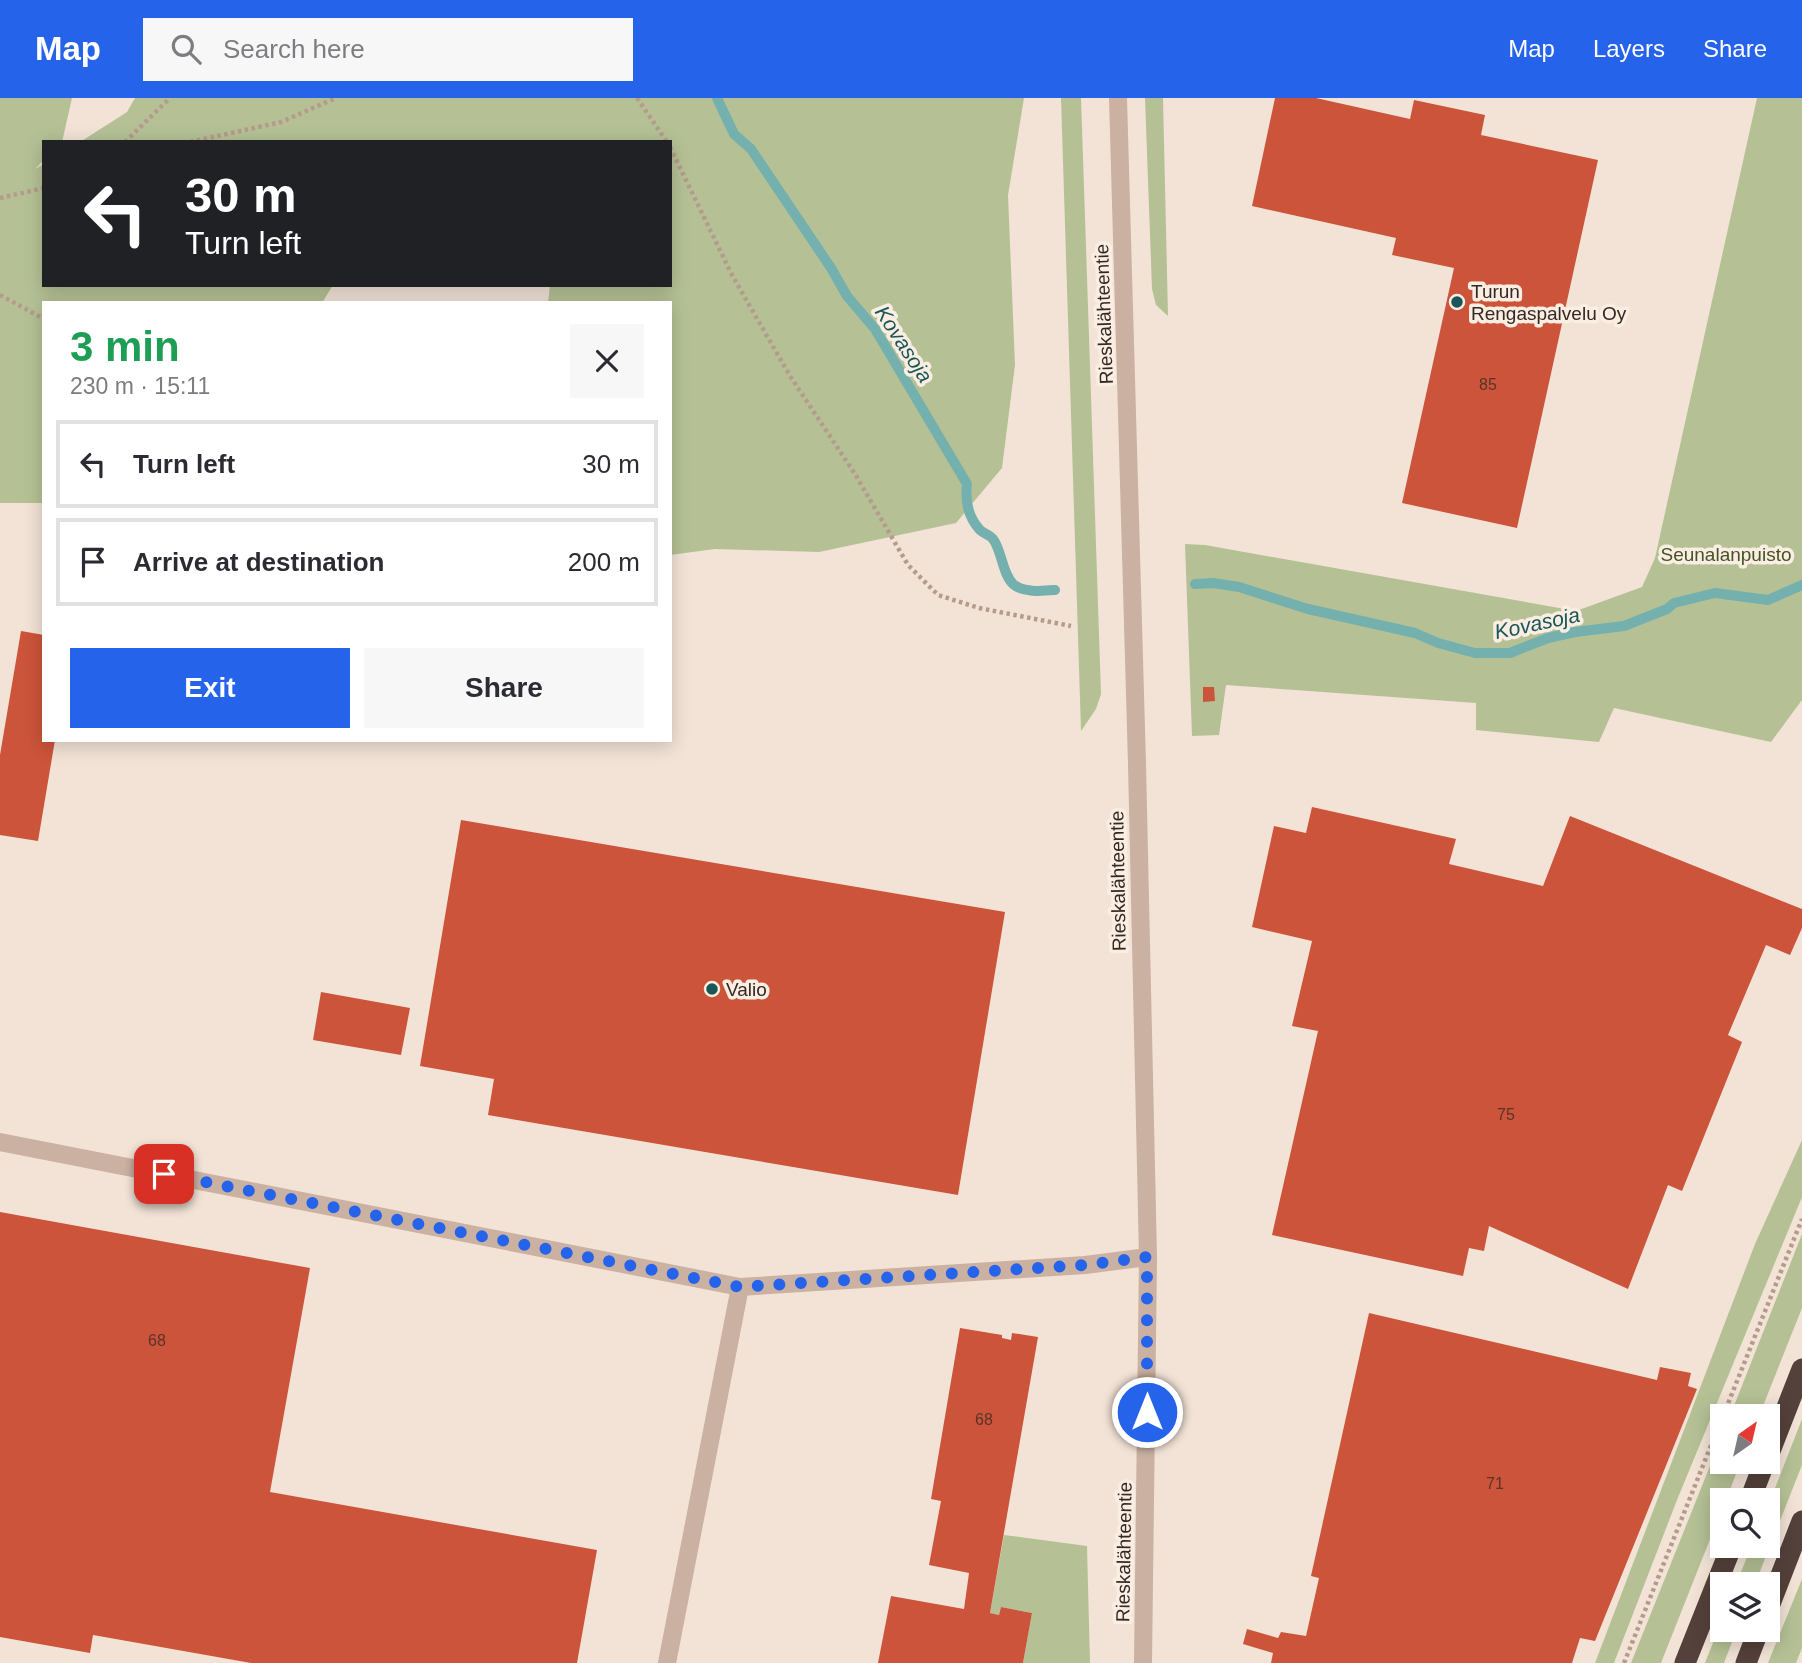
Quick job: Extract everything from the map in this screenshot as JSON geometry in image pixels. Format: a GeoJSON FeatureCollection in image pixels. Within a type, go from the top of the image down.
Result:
{"type":"FeatureCollection","features":[{"type":"Feature","properties":{"kind":"highway"},"geometry":{"type":"LineString","coordinates":[[1780,1425],[1802,1369]]}},
{"type":"Feature","properties":{"kind":"highway"},"geometry":{"type":"LineString","coordinates":[[1780,1578],[1802,1521]]}},
{"type":"Feature","properties":{"kind":"highway"},"geometry":{"type":"LineString","coordinates":[[1685,1663],[1727,1558]]}},
{"type":"Feature","properties":{"kind":"highway"},"geometry":{"type":"LineString","coordinates":[[1746,1663],[1754,1642]]}},
{"type":"Feature","properties":{"kind":"street","name":"Rieskalähteentie"},"geometry":{"type":"LineString","coordinates":[[1118,98],[1136,708],[1147,1257],[1143,1663]]}},
{"type":"Feature","properties":{"kind":"street"},"geometry":{"type":"LineString","coordinates":[[0,1142],[740,1287],[1085,1265],[1147,1257]]}},
{"type":"Feature","properties":{"kind":"street"},"geometry":{"type":"LineString","coordinates":[[667,1663],[740,1287]]}},
{"type":"Feature","properties":{"kind":"path"},"geometry":{"type":"LineString","coordinates":[[127,140],[170,98]]}},
{"type":"Feature","properties":{"kind":"path"},"geometry":{"type":"LineString","coordinates":[[199,140],[281,122],[336,98]]}},
{"type":"Feature","properties":{"kind":"path"},"geometry":{"type":"LineString","coordinates":[[637,98],[666,140]]}},
{"type":"Feature","properties":{"kind":"path"},"geometry":{"type":"LineString","coordinates":[[672,151],[745,297],[790,376],[855,474],[908,565],[938,595],[979,608],[1071,626]]}},
{"type":"Feature","properties":{"kind":"path"},"geometry":{"type":"LineString","coordinates":[[0,198],[42,188]]}},
{"type":"Feature","properties":{"kind":"path"},"geometry":{"type":"LineString","coordinates":[[0,295],[42,318]]}},
{"type":"Feature","properties":{"kind":"path"},"geometry":{"type":"LineString","coordinates":[[1728,1404],[1802,1219]]}},
{"type":"Feature","properties":{"kind":"path"},"geometry":{"type":"LineString","coordinates":[[1624,1663],[1710,1449]]}},
{"type":"Feature","properties":{"kind":"green space"},"geometry":{"type":"Polygon","coordinates":[[[0,98],[72,98],[62,140],[42,140],[42,162],[35,169],[42,165],[42,287],[332,287],[323,301],[42,301],[42,503],[0,503],[0,98]]]}},
{"type":"Feature","properties":{"kind":"green space"},"geometry":{"type":"Polygon","coordinates":[[[135,98],[1024,98],[1008,195],[1015,365],[1002,468],[956,523],[819,552],[715,549],[672,555],[672,301],[548,301],[550,287],[672,287],[672,140],[83,140],[127,112],[135,98]]]}},
{"type":"Feature","properties":{"kind":"green space"},"geometry":{"type":"Polygon","coordinates":[[[1061,98],[1081,98],[1101,694],[1096,709],[1081,731],[1061,98]]]}},
{"type":"Feature","properties":{"kind":"green space"},"geometry":{"type":"Polygon","coordinates":[[[1145,98],[1163,98],[1168,316],[1156,305],[1152,289],[1145,98]]]}},
{"type":"Feature","properties":{"kind":"green space","name":"Seunalanpuisto"},"geometry":{"type":"Polygon","coordinates":[[[1757,98],[1802,98],[1802,700],[1771,742],[1614,708],[1599,742],[1476,730],[1476,703],[1226,685],[1219,735],[1192,736],[1185,544],[1205,545],[1576,611],[1642,587],[1655,558],[1757,98]]]}},
{"type":"Feature","properties":{"kind":"green space"},"geometry":{"type":"Polygon","coordinates":[[[1802,1140],[1802,1197],[1717,1404],[1710,1404],[1710,1420],[1614,1663],[1595,1663],[1755,1244],[1802,1140]]]}},
{"type":"Feature","properties":{"kind":"green space"},"geometry":{"type":"Polygon","coordinates":[[[1802,1234],[1802,1308],[1764,1404],[1735,1404],[1802,1234]]]}},
{"type":"Feature","properties":{"kind":"green space"},"geometry":{"type":"Polygon","coordinates":[[[1802,1419],[1802,1465],[1780,1521],[1780,1488],[1775,1488],[1802,1419]]]}},
{"type":"Feature","properties":{"kind":"green space"},"geometry":{"type":"Polygon","coordinates":[[[1710,1466],[1710,1474],[1736,1474],[1731,1488],[1710,1488],[1710,1539],[1661,1663],[1631,1663],[1710,1466]]]}},
{"type":"Feature","properties":{"kind":"green space"},"geometry":{"type":"Polygon","coordinates":[[[1004,1535],[1087,1546],[1090,1663],[1023,1663],[1032,1613],[1001,1607],[999,1615],[990,1613],[1004,1535]]]}},
{"type":"Feature","properties":{"kind":"green space"},"geometry":{"type":"Polygon","coordinates":[[[1747,1558],[1765,1558],[1760,1572],[1741,1572],[1747,1558]]]}},
{"type":"Feature","properties":{"kind":"green space"},"geometry":{"type":"Polygon","coordinates":[[[1802,1579],[1802,1648],[1796,1663],[1768,1663],[1776,1642],[1780,1642],[1780,1633],[1802,1579]]]}},
{"type":"Feature","properties":{"kind":"green space"},"geometry":{"type":"Polygon","coordinates":[[[1713,1642],[1732,1642],[1724,1663],[1705,1663],[1713,1642]]]}},
{"type":"Feature","properties":{"kind":"building"},"geometry":{"type":"Polygon","coordinates":[[[1275,98],[1316,98],[1410,119],[1414,100],[1485,115],[1481,135],[1598,160],[1517,528],[1402,503],[1454,268],[1392,255],[1396,238],[1252,206],[1275,98]]]}},
{"type":"Feature","properties":{"kind":"building"},"geometry":{"type":"Polygon","coordinates":[[[21,631],[42,635],[42,742],[55,742],[38,841],[0,835],[0,755],[21,631]]]}},
{"type":"Feature","properties":{"kind":"building"},"geometry":{"type":"Polygon","coordinates":[[[1203,687],[1214,687],[1215,701],[1203,702],[1203,687]]]}},
{"type":"Feature","properties":{"kind":"building"},"geometry":{"type":"Polygon","coordinates":[[[1312,807],[1456,839],[1449,864],[1543,886],[1570,816],[1802,909],[1802,928],[1790,955],[1766,945],[1728,1035],[1742,1042],[1682,1191],[1668,1185],[1628,1289],[1489,1226],[1484,1251],[1469,1248],[1463,1276],[1272,1235],[1318,1031],[1292,1026],[1312,941],[1252,927],[1274,826],[1306,833],[1312,807]]]}},
{"type":"Feature","properties":{"kind":"building","name":"Valio"},"geometry":{"type":"Polygon","coordinates":[[[461,820],[1005,912],[958,1195],[488,1115],[494,1079],[420,1066],[461,820]]]}},
{"type":"Feature","properties":{"kind":"building"},"geometry":{"type":"Polygon","coordinates":[[[321,992],[410,1008],[401,1055],[313,1040],[321,992]]]}},
{"type":"Feature","properties":{"kind":"building"},"geometry":{"type":"Polygon","coordinates":[[[0,1212],[310,1268],[270,1492],[597,1550],[577,1663],[251,1663],[93,1635],[90,1653],[0,1637],[0,1212]]]}},
{"type":"Feature","properties":{"kind":"building"},"geometry":{"type":"Polygon","coordinates":[[[1369,1313],[1657,1380],[1660,1367],[1691,1373],[1688,1386],[1697,1389],[1595,1641],[1580,1638],[1572,1663],[1271,1663],[1273,1653],[1243,1644],[1247,1629],[1278,1638],[1281,1632],[1306,1636],[1319,1578],[1311,1576],[1369,1313]]]}},
{"type":"Feature","properties":{"kind":"building"},"geometry":{"type":"Polygon","coordinates":[[[960,1328],[1002,1335],[1002,1338],[1011,1340],[1012,1333],[1038,1337],[990,1613],[999,1615],[1001,1607],[1032,1613],[1023,1663],[878,1663],[891,1596],[964,1609],[969,1573],[929,1565],[941,1501],[931,1499],[960,1328]]]}},
{"type":"Feature","properties":{"kind":"waterway","name":"Kovasoja"},"geometry":{"type":"LineString","coordinates":[[717,98],[734,134],[751,149],[847,296],[875,329],[967,484],[966,496],[970,514],[980,530],[996,544],[1009,579],[1022,589],[1055,590]]}},
{"type":"Feature","properties":{"kind":"waterway","name":"Kovasoja"},"geometry":{"type":"LineString","coordinates":[[1195,584],[1213,583],[1239,587],[1308,609],[1415,633],[1438,643],[1475,653],[1510,653],[1548,638],[1624,626],[1667,609],[1674,603],[1715,593],[1768,600],[1802,585]]}},
{"type":"Feature","properties":{"kind":"place","name":"Turun Rengaspalvelu Oy"},"geometry":{"type":"Point","coordinates":[1457,302]}},
{"type":"Feature","properties":{"kind":"place","name":"Valio"},"geometry":{"type":"Point","coordinates":[712,989]}},
{"type":"Feature","properties":{"kind":"route"},"geometry":{"type":"LineString","coordinates":[[164,1174],[740,1287],[1085,1265],[1147,1257],[1147,1412]]}}]}
